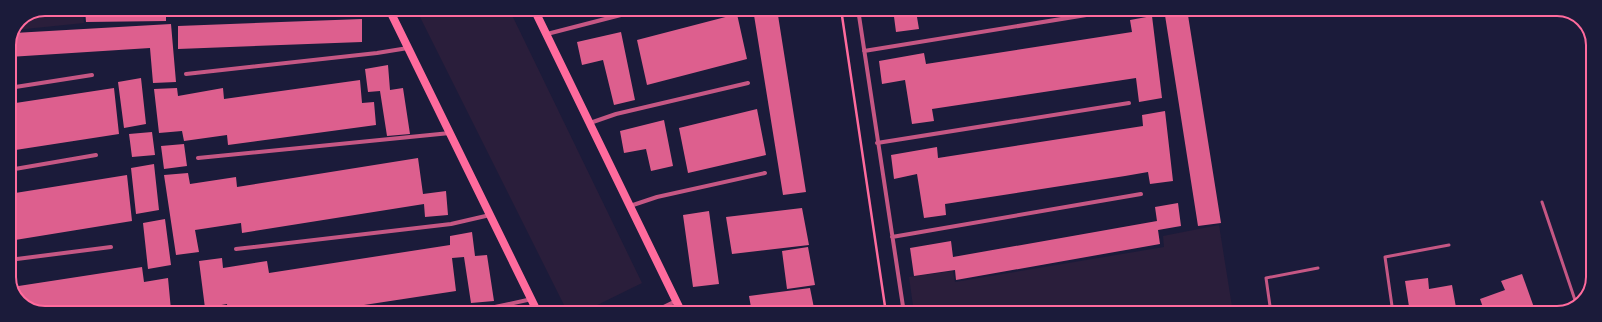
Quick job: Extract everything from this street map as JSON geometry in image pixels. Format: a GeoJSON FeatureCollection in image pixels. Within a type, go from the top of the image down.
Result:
{"type":"FeatureCollection","features":[{"type":"Feature","properties":{"kind":"main road"},"geometry":{"type":"LineString","coordinates":[[392,16],[535,306]]}},
{"type":"Feature","properties":{"kind":"main road"},"geometry":{"type":"LineString","coordinates":[[538,16],[678,306]]}},
{"type":"Feature","properties":{"kind":"street"},"geometry":{"type":"LineString","coordinates":[[547,34],[617,16]]}},
{"type":"Feature","properties":{"kind":"street"},"geometry":{"type":"LineString","coordinates":[[859,16],[877,143],[903,306]]}},
{"type":"Feature","properties":{"kind":"street"},"geometry":{"type":"LineString","coordinates":[[864,51],[1080,16]]}},
{"type":"Feature","properties":{"kind":"street"},"geometry":{"type":"LineString","coordinates":[[186,74],[377,53],[408,48]]}},
{"type":"Feature","properties":{"kind":"street"},"geometry":{"type":"LineString","coordinates":[[16,87],[92,75]]}},
{"type":"Feature","properties":{"kind":"street"},"geometry":{"type":"LineString","coordinates":[[590,123],[616,114],[748,83]]}},
{"type":"Feature","properties":{"kind":"street"},"geometry":{"type":"LineString","coordinates":[[877,143],[1129,102]]}},
{"type":"Feature","properties":{"kind":"street"},"geometry":{"type":"LineString","coordinates":[[198,158],[450,133]]}},
{"type":"Feature","properties":{"kind":"street"},"geometry":{"type":"LineString","coordinates":[[16,169],[96,155]]}},
{"type":"Feature","properties":{"kind":"street"},"geometry":{"type":"LineString","coordinates":[[630,206],[657,197],[765,173]]}},
{"type":"Feature","properties":{"kind":"street"},"geometry":{"type":"LineString","coordinates":[[892,237],[1141,194]]}},
{"type":"Feature","properties":{"kind":"street"},"geometry":{"type":"LineString","coordinates":[[236,249],[451,224],[490,215]]}},
{"type":"Feature","properties":{"kind":"street"},"geometry":{"type":"LineString","coordinates":[[16,259],[111,247]]}},
{"type":"Feature","properties":{"kind":"street"},"geometry":{"type":"LineString","coordinates":[[500,306],[532,299]]}},
{"type":"Feature","properties":{"kind":"street"},"geometry":{"type":"LineString","coordinates":[[666,306],[676,301]]}},
{"type":"Feature","properties":{"kind":"lane"},"geometry":{"type":"LineString","coordinates":[[1542,202],[1575,300]]}},
{"type":"Feature","properties":{"kind":"lane"},"geometry":{"type":"LineString","coordinates":[[1392,306],[1385,257],[1449,246]]}},
{"type":"Feature","properties":{"kind":"lane"},"geometry":{"type":"LineString","coordinates":[[1270,306],[1266,278],[1318,268]]}},
{"type":"Feature","properties":{"kind":"path"},"geometry":{"type":"LineString","coordinates":[[842,16],[885,306]]}},
{"type":"Feature","properties":{"kind":"shaded area"},"geometry":{"type":"Polygon","coordinates":[[[45,16],[84,16],[84,23],[21,29],[24,24],[34,18],[45,16]]]}},
{"type":"Feature","properties":{"kind":"shaded area"},"geometry":{"type":"Polygon","coordinates":[[[420,16],[512,16],[642,283],[595,306],[564,306],[420,16]]]}},
{"type":"Feature","properties":{"kind":"shaded area"},"geometry":{"type":"Polygon","coordinates":[[[1219,225],[1232,306],[913,306],[909,277],[953,271],[955,282],[1164,247],[1163,236],[1219,225]]]}},
{"type":"Feature","properties":{"kind":"building"},"geometry":{"type":"Polygon","coordinates":[[[86,16],[166,16],[166,21],[86,22],[86,16]]]}},
{"type":"Feature","properties":{"kind":"building"},"geometry":{"type":"Polygon","coordinates":[[[729,16],[737,16],[747,59],[647,85],[637,40],[729,16]]]}},
{"type":"Feature","properties":{"kind":"building"},"geometry":{"type":"Polygon","coordinates":[[[754,16],[778,16],[806,192],[783,195],[754,16]]]}},
{"type":"Feature","properties":{"kind":"building"},"geometry":{"type":"Polygon","coordinates":[[[894,16],[924,16],[917,17],[919,29],[896,32],[894,16]]]}},
{"type":"Feature","properties":{"kind":"building"},"geometry":{"type":"Polygon","coordinates":[[[1152,16],[1162,98],[1139,102],[1136,78],[932,109],[934,121],[912,124],[905,80],[882,84],[879,61],[924,53],[926,64],[1132,32],[1130,20],[1152,16]]]}},
{"type":"Feature","properties":{"kind":"building"},"geometry":{"type":"Polygon","coordinates":[[[1165,16],[1188,16],[1221,223],[1198,226],[1165,16]]]}},
{"type":"Feature","properties":{"kind":"building"},"geometry":{"type":"Polygon","coordinates":[[[362,19],[362,42],[178,49],[178,26],[362,19]]]}},
{"type":"Feature","properties":{"kind":"building"},"geometry":{"type":"Polygon","coordinates":[[[171,24],[176,82],[153,83],[150,48],[16,57],[16,45],[19,33],[171,24]]]}},
{"type":"Feature","properties":{"kind":"building"},"geometry":{"type":"Polygon","coordinates":[[[621,32],[635,100],[614,105],[603,60],[582,65],[577,42],[621,32]]]}},
{"type":"Feature","properties":{"kind":"building"},"geometry":{"type":"Polygon","coordinates":[[[388,65],[390,90],[403,88],[410,134],[387,136],[380,91],[368,92],[365,69],[388,65]]]}},
{"type":"Feature","properties":{"kind":"building"},"geometry":{"type":"Polygon","coordinates":[[[141,78],[146,124],[124,128],[118,82],[141,78]]]}},
{"type":"Feature","properties":{"kind":"building"},"geometry":{"type":"Polygon","coordinates":[[[360,80],[362,103],[374,102],[376,125],[228,145],[227,135],[184,141],[182,131],[159,133],[154,89],[177,88],[178,96],[223,88],[224,99],[360,80]]]}},
{"type":"Feature","properties":{"kind":"building"},"geometry":{"type":"Polygon","coordinates":[[[114,88],[119,134],[16,150],[16,103],[114,88]]]}},
{"type":"Feature","properties":{"kind":"building"},"geometry":{"type":"Polygon","coordinates":[[[757,109],[766,155],[688,173],[679,128],[757,109]]]}},
{"type":"Feature","properties":{"kind":"building"},"geometry":{"type":"Polygon","coordinates":[[[1165,111],[1173,181],[1150,184],[1148,172],[945,204],[946,215],[924,218],[917,174],[894,179],[891,155],[937,147],[938,158],[1143,126],[1142,115],[1165,111]]]}},
{"type":"Feature","properties":{"kind":"building"},"geometry":{"type":"Polygon","coordinates":[[[664,120],[673,166],[651,171],[646,149],[624,153],[620,131],[664,120]]]}},
{"type":"Feature","properties":{"kind":"building"},"geometry":{"type":"Polygon","coordinates":[[[152,132],[155,155],[132,157],[129,134],[152,132]]]}},
{"type":"Feature","properties":{"kind":"building"},"geometry":{"type":"Polygon","coordinates":[[[184,144],[187,166],[164,169],[161,146],[184,144]]]}},
{"type":"Feature","properties":{"kind":"building"},"geometry":{"type":"Polygon","coordinates":[[[418,158],[423,194],[446,191],[448,215],[425,217],[424,204],[242,233],[241,223],[195,230],[199,252],[176,255],[164,175],[188,173],[190,184],[236,177],[237,187],[418,158]]]}},
{"type":"Feature","properties":{"kind":"building"},"geometry":{"type":"Polygon","coordinates":[[[154,164],[159,210],[136,214],[131,168],[154,164]]]}},
{"type":"Feature","properties":{"kind":"building"},"geometry":{"type":"Polygon","coordinates":[[[127,175],[132,221],[16,240],[16,193],[127,175]]]}},
{"type":"Feature","properties":{"kind":"building"},"geometry":{"type":"Polygon","coordinates":[[[1178,203],[1181,226],[1158,230],[1160,244],[956,280],[955,270],[914,276],[910,248],[951,241],[953,257],[1157,221],[1155,207],[1178,203]]]}},
{"type":"Feature","properties":{"kind":"building"},"geometry":{"type":"Polygon","coordinates":[[[802,208],[809,245],[732,254],[726,217],[802,208]]]}},
{"type":"Feature","properties":{"kind":"building"},"geometry":{"type":"Polygon","coordinates":[[[709,211],[719,284],[693,287],[683,215],[709,211]]]}},
{"type":"Feature","properties":{"kind":"building"},"geometry":{"type":"Polygon","coordinates":[[[165,219],[171,265],[148,269],[143,223],[165,219]]]}},
{"type":"Feature","properties":{"kind":"building"},"geometry":{"type":"Polygon","coordinates":[[[472,232],[475,256],[487,255],[494,301],[471,303],[464,257],[452,258],[456,291],[357,306],[227,306],[227,304],[205,306],[199,261],[222,258],[223,268],[267,261],[269,273],[450,245],[450,236],[472,232]]]}},
{"type":"Feature","properties":{"kind":"building"},"geometry":{"type":"Polygon","coordinates":[[[808,247],[815,285],[787,289],[782,251],[808,247]]]}},
{"type":"Feature","properties":{"kind":"building"},"geometry":{"type":"Polygon","coordinates":[[[142,267],[144,282],[168,278],[171,306],[45,306],[30,302],[23,296],[18,286],[142,267]]]}},
{"type":"Feature","properties":{"kind":"building"},"geometry":{"type":"Polygon","coordinates":[[[1522,274],[1533,306],[1482,306],[1480,299],[1505,290],[1501,281],[1522,274]]]}},
{"type":"Feature","properties":{"kind":"building"},"geometry":{"type":"Polygon","coordinates":[[[1428,278],[1429,289],[1452,285],[1456,306],[1409,306],[1405,281],[1428,278]]]}},
{"type":"Feature","properties":{"kind":"building"},"geometry":{"type":"Polygon","coordinates":[[[810,288],[814,306],[751,306],[749,296],[810,288]]]}}]}
